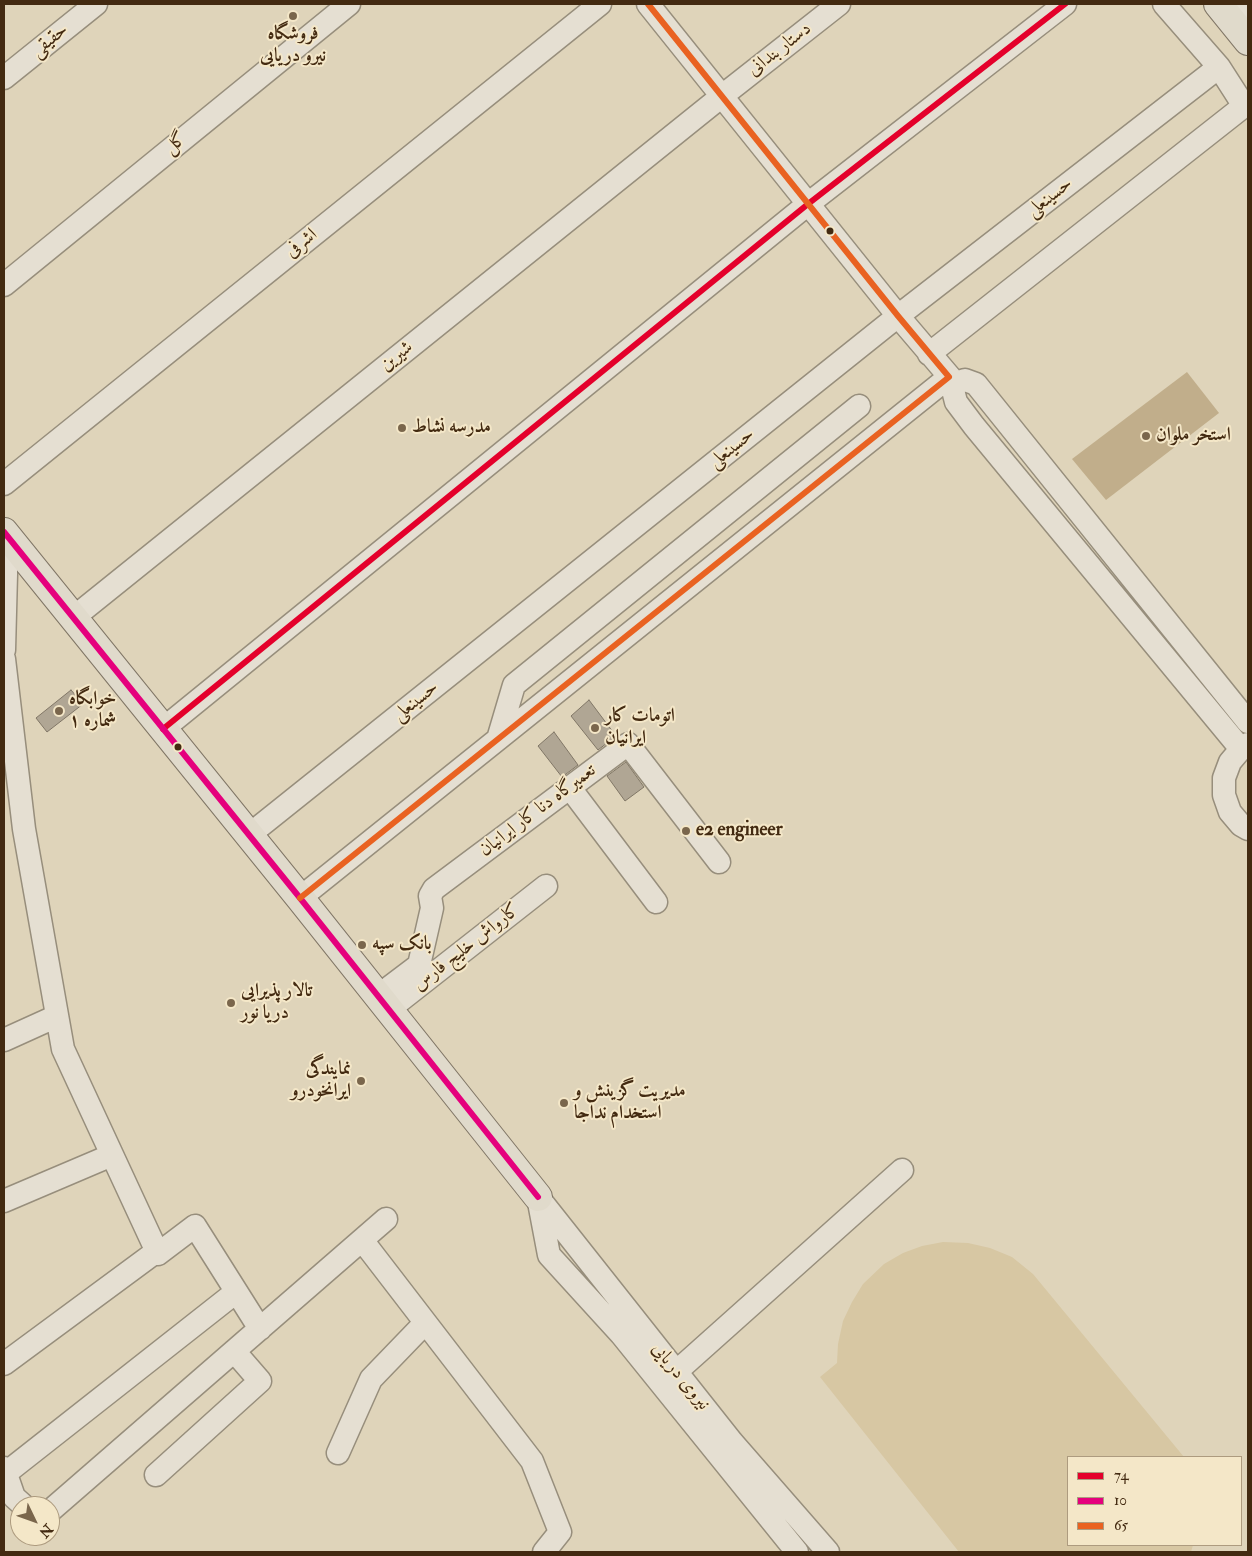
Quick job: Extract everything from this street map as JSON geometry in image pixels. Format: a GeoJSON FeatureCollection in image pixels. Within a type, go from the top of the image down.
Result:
{"type":"FeatureCollection","features":[{"type":"Feature","properties":{"kind":"main road"},"geometry":{"type":"LineString","coordinates":[[1218,4],[1248,41]]}},
{"type":"Feature","properties":{"kind":"main road","name":"نیروی دریایی"},"geometry":{"type":"LineString","coordinates":[[5,534],[300,898],[538,1197]]}},
{"type":"Feature","properties":{"kind":"street","name":"حقیقی"},"geometry":{"type":"LineString","coordinates":[[4,78],[96,4]]}},
{"type":"Feature","properties":{"kind":"street","name":"گل"},"geometry":{"type":"LineString","coordinates":[[4,285],[349,4]]}},
{"type":"Feature","properties":{"kind":"street","name":"اشرفی"},"geometry":{"type":"LineString","coordinates":[[4,484],[600,4]]}},
{"type":"Feature","properties":{"kind":"street"},"geometry":{"type":"LineString","coordinates":[[648,4],[898,316],[952,380],[956,402],[1245,746],[1230,762],[1224,778],[1224,796],[1230,812],[1241,825],[1248,829]]}},
{"type":"Feature","properties":{"kind":"street","name":"دستار بندانی"},"geometry":{"type":"LineString","coordinates":[[722,96],[839,4]]}},
{"type":"Feature","properties":{"kind":"street"},"geometry":{"type":"LineString","coordinates":[[163,729],[808,204],[1064,4]]}},
{"type":"Feature","properties":{"kind":"street"},"geometry":{"type":"LineString","coordinates":[[929,354],[1244,106],[1219,67],[1164,4]]}},
{"type":"Feature","properties":{"kind":"street"},"geometry":{"type":"LineString","coordinates":[[1241,4],[1248,13]]}},
{"type":"Feature","properties":{"kind":"street","name":"حسینعلی"},"geometry":{"type":"LineString","coordinates":[[249,835],[898,316],[1219,67]]}},
{"type":"Feature","properties":{"kind":"street","name":"شیرین"},"geometry":{"type":"LineString","coordinates":[[73,618],[722,96]]}},
{"type":"Feature","properties":{"kind":"street"},"geometry":{"type":"LineString","coordinates":[[300,898],[952,380],[965,380],[976,384],[1248,722]]}},
{"type":"Feature","properties":{"kind":"street"},"geometry":{"type":"LineString","coordinates":[[498,739],[514,685],[859,406]]}},
{"type":"Feature","properties":{"kind":"street"},"geometry":{"type":"LineString","coordinates":[[1004,461],[1024,444]]}},
{"type":"Feature","properties":{"kind":"street"},"geometry":{"type":"LineString","coordinates":[[4,650],[5,534]]}},
{"type":"Feature","properties":{"kind":"street"},"geometry":{"type":"LineString","coordinates":[[4,659],[24,829],[63,1049],[158,1254],[195,1226],[260,1329]]}},
{"type":"Feature","properties":{"kind":"street","name":"تعمیرگاه دنا کار ایرانیان"},"geometry":{"type":"LineString","coordinates":[[383,1003],[419,965],[432,908],[430,896],[434,889],[628,744],[719,862]]}},
{"type":"Feature","properties":{"kind":"street"},"geometry":{"type":"LineString","coordinates":[[570,788],[656,902]]}},
{"type":"Feature","properties":{"kind":"street","name":"کارواش خلیج فارس"},"geometry":{"type":"LineString","coordinates":[[383,1003],[546,886]]}},
{"type":"Feature","properties":{"kind":"street"},"geometry":{"type":"LineString","coordinates":[[4,1040],[57,1016]]}},
{"type":"Feature","properties":{"kind":"street"},"geometry":{"type":"LineString","coordinates":[[4,1201],[112,1155]]}},
{"type":"Feature","properties":{"kind":"street"},"geometry":{"type":"LineString","coordinates":[[676,1372],[902,1170]]}},
{"type":"Feature","properties":{"kind":"street","name":"نیروی دریایی"},"geometry":{"type":"LineString","coordinates":[[538,1197],[732,1442],[828,1552]]}},
{"type":"Feature","properties":{"kind":"street","name":"نیروی دریایی"},"geometry":{"type":"LineString","coordinates":[[538,1197],[549,1255],[621,1334],[796,1552]]}},
{"type":"Feature","properties":{"kind":"street"},"geometry":{"type":"LineString","coordinates":[[60,1502],[386,1218]]}},
{"type":"Feature","properties":{"kind":"street"},"geometry":{"type":"LineString","coordinates":[[362,1240],[532,1461],[560,1532],[544,1552]]}},
{"type":"Feature","properties":{"kind":"street"},"geometry":{"type":"LineString","coordinates":[[4,1364],[157,1251]]}},
{"type":"Feature","properties":{"kind":"street"},"geometry":{"type":"LineString","coordinates":[[14,1496],[5,1470],[236,1292]]}},
{"type":"Feature","properties":{"kind":"street"},"geometry":{"type":"LineString","coordinates":[[338,1453],[371,1379],[425,1323]]}},
{"type":"Feature","properties":{"kind":"street"},"geometry":{"type":"LineString","coordinates":[[156,1475],[260,1381],[234,1351]]}},
{"type":"Feature","properties":{"kind":"shaded area","name":"استخر ملوان"},"geometry":{"type":"Polygon","coordinates":[[[1187,372],[1219,413],[1106,500],[1072,459],[1187,372]]]}},
{"type":"Feature","properties":{"kind":"shaded area"},"geometry":{"type":"Polygon","coordinates":[[[943,1242],[968,1243],[990,1248],[1012,1257],[1033,1274],[1183,1456],[1067,1456],[1067,1546],[1193,1546],[1191,1552],[959,1552],[820,1377],[837,1363],[838,1344],[843,1321],[863,1284],[884,1264],[903,1253],[922,1246],[943,1242]]]}},
{"type":"Feature","properties":{"kind":"building","name":"خوابگاه شماره ۱"},"geometry":{"type":"Polygon","coordinates":[[[71,690],[83,704],[47,732],[36,718],[71,690]]]}},
{"type":"Feature","properties":{"kind":"building","name":"اتومات کار ایرانیان"},"geometry":{"type":"Polygon","coordinates":[[[589,700],[616,736],[598,750],[571,716],[589,700]]]}},
{"type":"Feature","properties":{"kind":"building"},"geometry":{"type":"Polygon","coordinates":[[[554,732],[578,765],[562,777],[538,746],[554,732]]]}},
{"type":"Feature","properties":{"kind":"building"},"geometry":{"type":"Polygon","coordinates":[[[626,762],[644,787],[625,801],[607,776],[626,762]]]}},
{"type":"Feature","properties":{"kind":"transit line","name":"65"},"geometry":{"type":"LineString","coordinates":[[300,898],[949,377],[648,4]]}},
{"type":"Feature","properties":{"kind":"transit line","name":"74"},"geometry":{"type":"LineString","coordinates":[[163,729],[808,204],[1065,4]]}},
{"type":"Feature","properties":{"kind":"transit line","name":"10"},"geometry":{"type":"LineString","coordinates":[[4,532],[300,898],[538,1197]]}},
{"type":"Feature","properties":{"kind":"place","name":"فروشگاه نیرو دریایی"},"geometry":{"type":"Point","coordinates":[293,16]}},
{"type":"Feature","properties":{"kind":"place","name":"مدرسه نشاط"},"geometry":{"type":"Point","coordinates":[402,428]}},
{"type":"Feature","properties":{"kind":"place","name":"استخر ملوان"},"geometry":{"type":"Point","coordinates":[1146,436]}},
{"type":"Feature","properties":{"kind":"place","name":"خوابگاه شماره ۱"},"geometry":{"type":"Point","coordinates":[59,711]}},
{"type":"Feature","properties":{"kind":"place","name":"اتومات کار ایرانیان"},"geometry":{"type":"Point","coordinates":[595,728]}},
{"type":"Feature","properties":{"kind":"place","name":"e2 engineer"},"geometry":{"type":"Point","coordinates":[686,831]}},
{"type":"Feature","properties":{"kind":"place","name":"بانک سپه"},"geometry":{"type":"Point","coordinates":[362,945]}},
{"type":"Feature","properties":{"kind":"place","name":"تالار پذیرایی دریا نور"},"geometry":{"type":"Point","coordinates":[231,1003]}},
{"type":"Feature","properties":{"kind":"place","name":"نمایندگی ایرانخودرو"},"geometry":{"type":"Point","coordinates":[361,1081]}},
{"type":"Feature","properties":{"kind":"place","name":"مدیریت گزینش و استخدام نداجا"},"geometry":{"type":"Point","coordinates":[564,1103]}}]}
